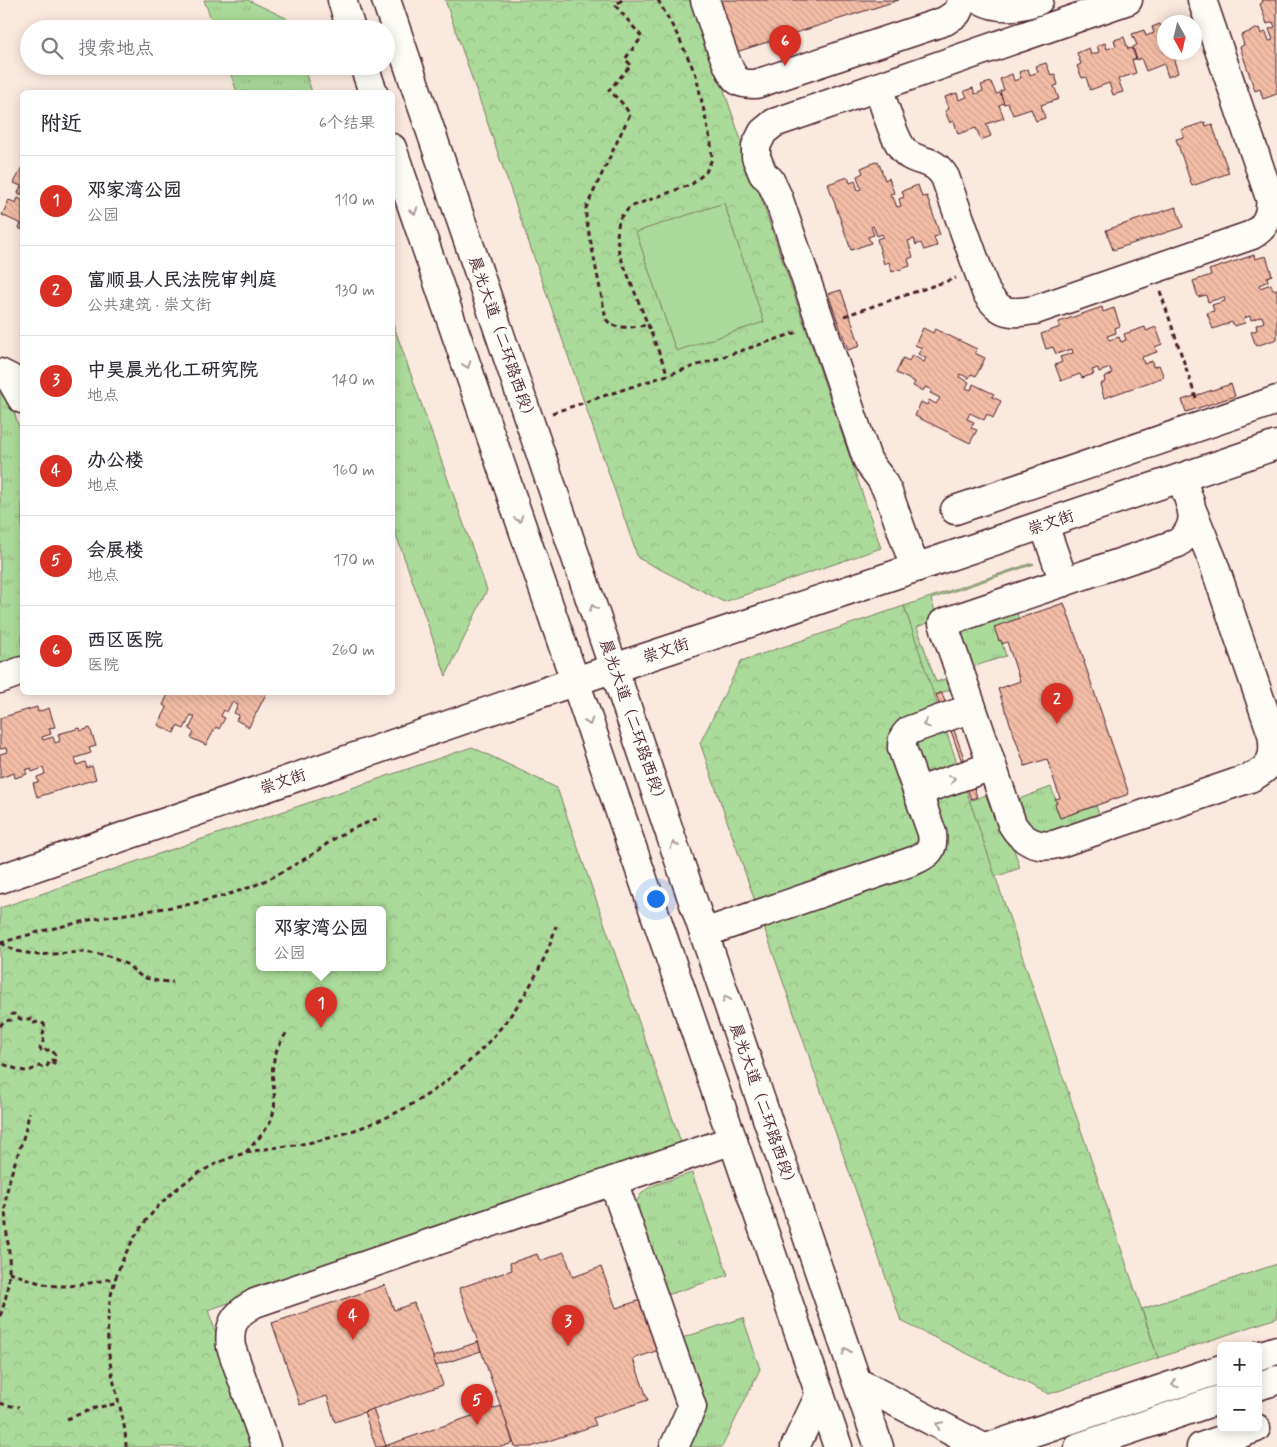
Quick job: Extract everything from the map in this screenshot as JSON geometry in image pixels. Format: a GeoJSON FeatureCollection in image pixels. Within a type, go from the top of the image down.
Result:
{"type":"FeatureCollection","features":[{"type":"Feature","properties":{"kind":"main road"},"geometry":{"type":"LineString","coordinates":[[342,0],[348,20]]}},
{"type":"Feature","properties":{"kind":"main road","name":"晨光大道（二环路西段）"},"geometry":{"type":"LineString","coordinates":[[386,0],[393,20]]}},
{"type":"Feature","properties":{"kind":"main road"},"geometry":{"type":"LineString","coordinates":[[705,0],[728,68],[736,80],[744,84],[756,84],[945,21],[957,13],[963,0]]}},
{"type":"Feature","properties":{"kind":"main road"},"geometry":{"type":"LineString","coordinates":[[981,0],[1002,7],[1026,5],[1039,0]]}},
{"type":"Feature","properties":{"kind":"main road"},"geometry":{"type":"LineString","coordinates":[[915,568],[888,492],[867,459],[778,196],[770,180],[763,174],[758,165],[756,146],[763,132],[774,123],[1128,0]]}},
{"type":"Feature","properties":{"kind":"main road"},"geometry":{"type":"LineString","coordinates":[[878,87],[901,148],[909,155],[932,164],[941,170],[945,177],[986,292],[991,301],[1005,311],[1014,313],[1035,310],[1252,235],[1260,230],[1266,222],[1271,208],[1270,198],[1202,0]]}},
{"type":"Feature","properties":{"kind":"main road","name":"晨光大道（二环路西段）"},"geometry":{"type":"LineString","coordinates":[[395,26],[879,1447]]}},
{"type":"Feature","properties":{"kind":"main road"},"geometry":{"type":"LineString","coordinates":[[367,75],[372,90]]}},
{"type":"Feature","properties":{"kind":"main road"},"geometry":{"type":"LineString","coordinates":[[395,157],[838,1447]]}},
{"type":"Feature","properties":{"kind":"main road"},"geometry":{"type":"LineString","coordinates":[[0,373],[10,378],[20,396]]}},
{"type":"Feature","properties":{"kind":"main road"},"geometry":{"type":"LineString","coordinates":[[955,510],[1205,425],[1232,409],[1277,400]]}},
{"type":"Feature","properties":{"kind":"main road"},"geometry":{"type":"LineString","coordinates":[[1232,409],[1247,456]]}},
{"type":"Feature","properties":{"kind":"main road","name":"崇文街"},"geometry":{"type":"LineString","coordinates":[[0,879],[614,668],[1044,525],[1277,445]]}},
{"type":"Feature","properties":{"kind":"main road"},"geometry":{"type":"LineString","coordinates":[[1181,478],[1212,559],[1272,734],[1273,756],[1265,769],[1250,778],[1057,844],[1044,846],[1026,841],[1016,832],[1012,824],[943,623],[1178,543],[1191,542],[1197,544],[1212,559]]}},
{"type":"Feature","properties":{"kind":"main road"},"geometry":{"type":"LineString","coordinates":[[1178,543],[1186,536],[1191,527],[1192,510]]}},
{"type":"Feature","properties":{"kind":"main road"},"geometry":{"type":"LineString","coordinates":[[1044,525],[1064,582]]}},
{"type":"Feature","properties":{"kind":"main road"},"geometry":{"type":"LineString","coordinates":[[0,679],[20,671]]}},
{"type":"Feature","properties":{"kind":"main road"},"geometry":{"type":"LineString","coordinates":[[704,933],[923,856],[929,852],[933,844],[932,833],[902,748],[902,740],[904,735],[910,730],[972,708]]}},
{"type":"Feature","properties":{"kind":"main road"},"geometry":{"type":"LineString","coordinates":[[922,802],[922,793],[928,788],[992,766]]}},
{"type":"Feature","properties":{"kind":"main road"},"geometry":{"type":"LineString","coordinates":[[266,1447],[231,1347],[231,1327],[235,1318],[242,1310],[255,1303],[733,1140]]}},
{"type":"Feature","properties":{"kind":"main road"},"geometry":{"type":"LineString","coordinates":[[613,1181],[692,1407],[674,1447]]}},
{"type":"Feature","properties":{"kind":"main road"},"geometry":{"type":"LineString","coordinates":[[1262,1355],[1277,1350]]}},
{"type":"Feature","properties":{"kind":"main road"},"geometry":{"type":"LineString","coordinates":[[989,1447],[1217,1369]]}},
{"type":"Feature","properties":{"kind":"main road"},"geometry":{"type":"LineString","coordinates":[[1262,1385],[1277,1380]]}},
{"type":"Feature","properties":{"kind":"main road"},"geometry":{"type":"LineString","coordinates":[[857,1382],[982,1447]]}},
{"type":"Feature","properties":{"kind":"main road"},"geometry":{"type":"LineString","coordinates":[[795,1447],[820,1394]]}},
{"type":"Feature","properties":{"kind":"main road"},"geometry":{"type":"LineString","coordinates":[[1079,1447],[1217,1400]]}},
{"type":"Feature","properties":{"kind":"main road"},"geometry":{"type":"LineString","coordinates":[[1262,1426],[1277,1421]]}},
{"type":"Feature","properties":{"kind":"main road"},"geometry":{"type":"LineString","coordinates":[[1201,1447],[1245,1432]]}},
{"type":"Feature","properties":{"kind":"path"},"geometry":{"type":"LineString","coordinates":[[622,0],[615,5],[642,37],[624,59],[631,65],[609,90],[630,114],[586,208],[586,218],[606,319],[610,325],[616,327],[649,325]]}},
{"type":"Feature","properties":{"kind":"path"},"geometry":{"type":"LineString","coordinates":[[658,0],[679,38],[696,75],[711,143],[712,159],[706,172],[692,184],[630,208],[619,219],[617,236],[619,253],[668,375]]}},
{"type":"Feature","properties":{"kind":"path"},"geometry":{"type":"LineString","coordinates":[[1153,269],[1205,425]]}},
{"type":"Feature","properties":{"kind":"path"},"geometry":{"type":"LineString","coordinates":[[530,421],[978,270]]}},
{"type":"Feature","properties":{"kind":"path"},"geometry":{"type":"LineString","coordinates":[[173,982],[157,981],[142,976],[126,964],[106,955],[82,952],[38,955],[16,951],[0,943],[94,918],[192,904],[251,887],[275,876],[315,853],[352,828],[381,817]]}},
{"type":"Feature","properties":{"kind":"path"},"geometry":{"type":"LineString","coordinates":[[126,1447],[108,1349],[107,1321],[112,1291],[121,1261],[135,1235],[151,1214],[175,1189],[204,1170],[223,1161],[246,1153],[304,1144],[365,1126],[408,1106],[431,1092],[462,1068],[487,1045],[509,1017],[528,990],[543,960],[556,926]]}},
{"type":"Feature","properties":{"kind":"path"},"geometry":{"type":"LineString","coordinates":[[0,1026],[4,1021],[11,1020],[12,1014],[21,1019],[31,1019],[34,1023],[44,1024],[46,1027],[45,1036],[40,1049],[43,1052],[52,1050],[55,1055],[52,1060],[57,1061],[54,1064],[48,1061],[46,1067],[42,1068],[40,1066],[30,1071],[24,1071],[0,1063]]}},
{"type":"Feature","properties":{"kind":"path"},"geometry":{"type":"LineString","coordinates":[[246,1153],[266,1128],[273,1114],[273,1062],[278,1046],[287,1032]]}},
{"type":"Feature","properties":{"kind":"path"},"geometry":{"type":"LineString","coordinates":[[0,1316],[4,1306],[9,1272],[5,1217],[8,1183],[25,1137],[29,1112]]}},
{"type":"Feature","properties":{"kind":"path"},"geometry":{"type":"LineString","coordinates":[[9,1272],[41,1283],[58,1286],[75,1286],[116,1278]]}},
{"type":"Feature","properties":{"kind":"path"},"geometry":{"type":"LineString","coordinates":[[0,1403],[19,1407]]}},
{"type":"Feature","properties":{"kind":"path"},"geometry":{"type":"LineString","coordinates":[[67,1419],[95,1408],[119,1403]]}},
{"type":"Feature","properties":{"kind":"green space"},"geometry":{"type":"Polygon","coordinates":[[[204,0],[248,0],[287,20],[212,20],[204,0]]]}},
{"type":"Feature","properties":{"kind":"green space"},"geometry":{"type":"Polygon","coordinates":[[[445,0],[693,0],[881,548],[724,602],[638,558],[445,0]]]}},
{"type":"Feature","properties":{"kind":"green space"},"geometry":{"type":"Polygon","coordinates":[[[231,75],[306,75],[311,90],[236,90],[231,75]]]}},
{"type":"Feature","properties":{"kind":"green space"},"geometry":{"type":"Polygon","coordinates":[[[724,203],[764,322],[676,351],[636,232],[724,203]]]}},
{"type":"Feature","properties":{"kind":"green space"},"geometry":{"type":"Polygon","coordinates":[[[395,329],[487,590],[446,676],[395,532],[395,329]]]}},
{"type":"Feature","properties":{"kind":"green space"},"geometry":{"type":"Polygon","coordinates":[[[0,390],[10,400],[20,430],[20,659],[0,666],[0,390]]]}},
{"type":"Feature","properties":{"kind":"green space"},"geometry":{"type":"Polygon","coordinates":[[[1032,563],[1034,564],[931,599],[936,620],[917,627],[936,682],[955,676],[953,687],[950,690],[933,695],[904,606],[1032,563]]]}},
{"type":"Feature","properties":{"kind":"green space"},"geometry":{"type":"Polygon","coordinates":[[[1014,605],[1019,619],[994,627],[1006,656],[972,667],[961,637],[966,626],[1014,605]]]}},
{"type":"Feature","properties":{"kind":"green space"},"geometry":{"type":"Polygon","coordinates":[[[904,606],[1158,1358],[1049,1394],[901,1321],[700,743],[741,661],[904,606]]]}},
{"type":"Feature","properties":{"kind":"green space"},"geometry":{"type":"Polygon","coordinates":[[[472,747],[557,788],[683,1148],[208,1310],[256,1447],[0,1447],[0,908],[472,747]]]}},
{"type":"Feature","properties":{"kind":"green space"},"geometry":{"type":"Polygon","coordinates":[[[1051,787],[1060,818],[1096,806],[1102,822],[1030,835],[1016,801],[1051,787]]]}},
{"type":"Feature","properties":{"kind":"green space"},"geometry":{"type":"Polygon","coordinates":[[[990,795],[998,802],[1020,868],[995,877],[969,801],[990,795]]]}},
{"type":"Feature","properties":{"kind":"green space"},"geometry":{"type":"Polygon","coordinates":[[[692,1173],[728,1275],[664,1296],[634,1210],[640,1196],[647,1189],[692,1173]]]}},
{"type":"Feature","properties":{"kind":"green space"},"geometry":{"type":"Polygon","coordinates":[[[1277,1264],[1277,1318],[1158,1358],[1142,1309],[1277,1264]]]}},
{"type":"Feature","properties":{"kind":"green space"},"geometry":{"type":"Polygon","coordinates":[[[743,1318],[760,1369],[722,1447],[686,1447],[679,1339],[743,1318]]]}},
{"type":"Feature","properties":{"kind":"building"},"geometry":{"type":"Polygon","coordinates":[[[716,0],[899,0],[733,53],[716,0]]]}},
{"type":"Feature","properties":{"kind":"building"},"geometry":{"type":"Polygon","coordinates":[[[1262,0],[1277,0],[1277,94],[1263,99],[1260,89],[1255,91],[1240,47],[1244,45],[1241,35],[1259,28],[1261,34],[1266,32],[1269,41],[1273,40],[1269,29],[1275,27],[1273,22],[1267,24],[1260,4],[1263,2],[1262,0]]]}},
{"type":"Feature","properties":{"kind":"building"},"geometry":{"type":"Polygon","coordinates":[[[1157,25],[1157,60],[1174,60],[1178,73],[1168,77],[1164,64],[1146,71],[1141,58],[1137,60],[1133,47],[1137,45],[1132,34],[1144,30],[1146,36],[1154,33],[1152,27],[1157,25]]]}},
{"type":"Feature","properties":{"kind":"building"},"geometry":{"type":"Polygon","coordinates":[[[1124,37],[1128,49],[1132,48],[1136,59],[1132,60],[1136,73],[1118,79],[1123,92],[1113,95],[1109,83],[1090,90],[1086,77],[1082,78],[1077,66],[1081,64],[1077,53],[1089,48],[1091,55],[1099,52],[1097,46],[1105,43],[1107,49],[1116,46],[1114,40],[1124,37]]]}},
{"type":"Feature","properties":{"kind":"building"},"geometry":{"type":"Polygon","coordinates":[[[1046,63],[1051,75],[1055,74],[1058,85],[1054,86],[1059,99],[1041,105],[1045,118],[1036,121],[1031,109],[1013,115],[1008,103],[1004,104],[1000,91],[1004,90],[1000,79],[1012,74],[1014,81],[1021,78],[1019,72],[1028,69],[1030,75],[1038,72],[1036,66],[1046,63]]]}},
{"type":"Feature","properties":{"kind":"building"},"geometry":{"type":"Polygon","coordinates":[[[991,82],[996,94],[1000,93],[1004,103],[999,105],[1004,118],[986,124],[991,136],[981,140],[976,128],[958,134],[954,121],[950,123],[945,111],[949,109],[945,97],[957,93],[959,100],[967,97],[964,91],[973,88],[975,94],[983,91],[981,85],[991,82]]]}},
{"type":"Feature","properties":{"kind":"building"},"geometry":{"type":"Polygon","coordinates":[[[1205,122],[1206,126],[1212,124],[1229,173],[1192,186],[1176,139],[1184,137],[1181,130],[1205,122]]]}},
{"type":"Feature","properties":{"kind":"building"},"geometry":{"type":"Polygon","coordinates":[[[878,161],[885,180],[889,178],[894,193],[890,194],[891,198],[893,197],[897,207],[901,206],[899,199],[904,197],[902,191],[918,185],[922,197],[927,196],[940,235],[934,237],[937,246],[924,250],[921,243],[916,245],[914,239],[908,241],[913,257],[908,259],[910,266],[892,272],[889,262],[884,264],[877,239],[883,237],[882,234],[877,236],[873,226],[871,227],[874,235],[868,237],[871,243],[851,250],[828,184],[848,177],[850,183],[855,181],[858,190],[861,189],[857,176],[863,173],[861,168],[878,161]]]}},
{"type":"Feature","properties":{"kind":"building"},"geometry":{"type":"Polygon","coordinates":[[[20,171],[20,186],[14,183],[20,171]]]}},
{"type":"Feature","properties":{"kind":"building"},"geometry":{"type":"Polygon","coordinates":[[[18,198],[20,199],[20,224],[2,215],[9,200],[16,203],[18,198]]]}},
{"type":"Feature","properties":{"kind":"building"},"geometry":{"type":"Polygon","coordinates":[[[1176,207],[1183,227],[1113,250],[1106,230],[1176,207]]]}},
{"type":"Feature","properties":{"kind":"building"},"geometry":{"type":"Polygon","coordinates":[[[1254,255],[1255,259],[1266,256],[1272,275],[1267,277],[1268,281],[1259,285],[1260,288],[1271,284],[1273,290],[1277,289],[1277,339],[1256,346],[1251,332],[1257,330],[1256,325],[1264,322],[1262,316],[1251,320],[1250,316],[1244,318],[1245,323],[1234,326],[1232,322],[1213,329],[1207,313],[1214,311],[1212,305],[1225,301],[1224,297],[1208,302],[1206,295],[1198,297],[1193,281],[1211,275],[1209,270],[1254,255]]]}},
{"type":"Feature","properties":{"kind":"building"},"geometry":{"type":"Polygon","coordinates":[[[841,290],[860,346],[848,350],[828,294],[841,290]]]}},
{"type":"Feature","properties":{"kind":"building"},"geometry":{"type":"Polygon","coordinates":[[[1102,307],[1103,312],[1114,308],[1120,326],[1115,328],[1116,333],[1107,336],[1109,340],[1119,337],[1121,342],[1126,340],[1124,334],[1145,327],[1146,331],[1156,327],[1162,344],[1155,347],[1157,352],[1142,357],[1144,364],[1152,361],[1153,367],[1159,365],[1164,377],[1104,398],[1100,384],[1105,382],[1104,377],[1112,374],[1110,368],[1099,372],[1098,368],[1092,370],[1094,374],[1082,378],[1080,374],[1061,381],[1055,365],[1062,362],[1060,357],[1073,353],[1072,349],[1056,354],[1053,347],[1046,349],[1041,334],[1060,327],[1059,322],[1102,307]]]}},
{"type":"Feature","properties":{"kind":"building"},"geometry":{"type":"Polygon","coordinates":[[[923,328],[933,333],[935,329],[977,349],[975,353],[985,358],[976,376],[971,374],[969,378],[960,374],[959,377],[969,382],[966,388],[971,390],[973,384],[994,394],[992,397],[1001,401],[993,418],[987,414],[984,420],[970,413],[967,419],[974,422],[971,428],[977,430],[970,443],[915,416],[921,402],[927,405],[929,400],[936,404],[940,398],[930,393],[932,390],[925,387],[923,391],[913,386],[915,382],[896,373],[903,358],[909,361],[912,355],[924,362],[926,358],[918,354],[922,348],[915,345],[923,328]]]}},
{"type":"Feature","properties":{"kind":"building"},"geometry":{"type":"Polygon","coordinates":[[[1231,384],[1235,396],[1186,412],[1182,400],[1231,384]]]}},
{"type":"Feature","properties":{"kind":"building"},"geometry":{"type":"Polygon","coordinates":[[[1064,603],[1129,794],[1060,818],[1055,799],[1060,798],[1047,759],[1025,766],[998,689],[1020,681],[1007,642],[1002,644],[1001,640],[999,641],[994,627],[1064,603]]]}},
{"type":"Feature","properties":{"kind":"building"},"geometry":{"type":"Polygon","coordinates":[[[942,693],[946,705],[940,707],[936,695],[942,693]]]}},
{"type":"Feature","properties":{"kind":"building"},"geometry":{"type":"Polygon","coordinates":[[[168,695],[265,695],[249,727],[236,720],[239,715],[234,713],[238,705],[232,702],[227,712],[224,710],[221,716],[225,718],[219,729],[216,727],[206,745],[191,738],[194,732],[189,729],[195,717],[191,715],[184,729],[177,726],[174,733],[158,725],[167,708],[163,705],[168,695]]]}},
{"type":"Feature","properties":{"kind":"building"},"geometry":{"type":"Polygon","coordinates":[[[37,707],[38,712],[49,708],[55,727],[49,728],[51,734],[42,737],[43,740],[53,737],[55,743],[60,741],[58,734],[80,728],[81,731],[90,728],[96,746],[89,748],[91,753],[75,758],[77,765],[85,762],[87,768],[92,766],[96,779],[37,797],[33,783],[38,782],[37,777],[45,774],[43,768],[32,772],[31,768],[25,770],[27,774],[15,778],[14,773],[0,778],[0,754],[7,752],[6,748],[0,749],[0,718],[37,707]]]}},
{"type":"Feature","properties":{"kind":"building"},"geometry":{"type":"Polygon","coordinates":[[[954,730],[965,761],[962,762],[951,731],[954,730]]]}},
{"type":"Feature","properties":{"kind":"building"},"geometry":{"type":"Polygon","coordinates":[[[973,785],[977,797],[971,799],[967,788],[973,785]]]}},
{"type":"Feature","properties":{"kind":"building"},"geometry":{"type":"Polygon","coordinates":[[[564,1252],[573,1277],[601,1267],[616,1308],[641,1300],[659,1350],[633,1359],[648,1400],[593,1418],[596,1425],[531,1447],[515,1447],[459,1288],[512,1270],[510,1263],[537,1254],[540,1261],[564,1252]]]}},
{"type":"Feature","properties":{"kind":"building"},"geometry":{"type":"Polygon","coordinates":[[[385,1285],[394,1310],[414,1303],[443,1385],[335,1422],[327,1396],[300,1405],[272,1323],[385,1285]]]}},
{"type":"Feature","properties":{"kind":"building"},"geometry":{"type":"Polygon","coordinates":[[[478,1342],[481,1351],[436,1366],[433,1357],[478,1342]]]}},
{"type":"Feature","properties":{"kind":"building"},"geometry":{"type":"Polygon","coordinates":[[[501,1406],[513,1443],[501,1447],[382,1447],[501,1406]]]}},
{"type":"Feature","properties":{"kind":"building"},"geometry":{"type":"Polygon","coordinates":[[[373,1409],[386,1446],[376,1447],[364,1412],[373,1409]]]}},
{"type":"Feature","properties":{"kind":"place","name":"西区医院"},"geometry":{"type":"Point","coordinates":[785,66]}},
{"type":"Feature","properties":{"kind":"place","name":"富顺县人民法院审判庭"},"geometry":{"type":"Point","coordinates":[1057,724]}},
{"type":"Feature","properties":{"kind":"place","name":"邓家湾公园"},"geometry":{"type":"Point","coordinates":[321,1028]}},
{"type":"Feature","properties":{"kind":"place","name":"办公楼"},"geometry":{"type":"Point","coordinates":[353,1340]}},
{"type":"Feature","properties":{"kind":"place","name":"中昊晨光化工研究院"},"geometry":{"type":"Point","coordinates":[568,1346]}},
{"type":"Feature","properties":{"kind":"place","name":"会展楼"},"geometry":{"type":"Point","coordinates":[477,1425]}}]}
